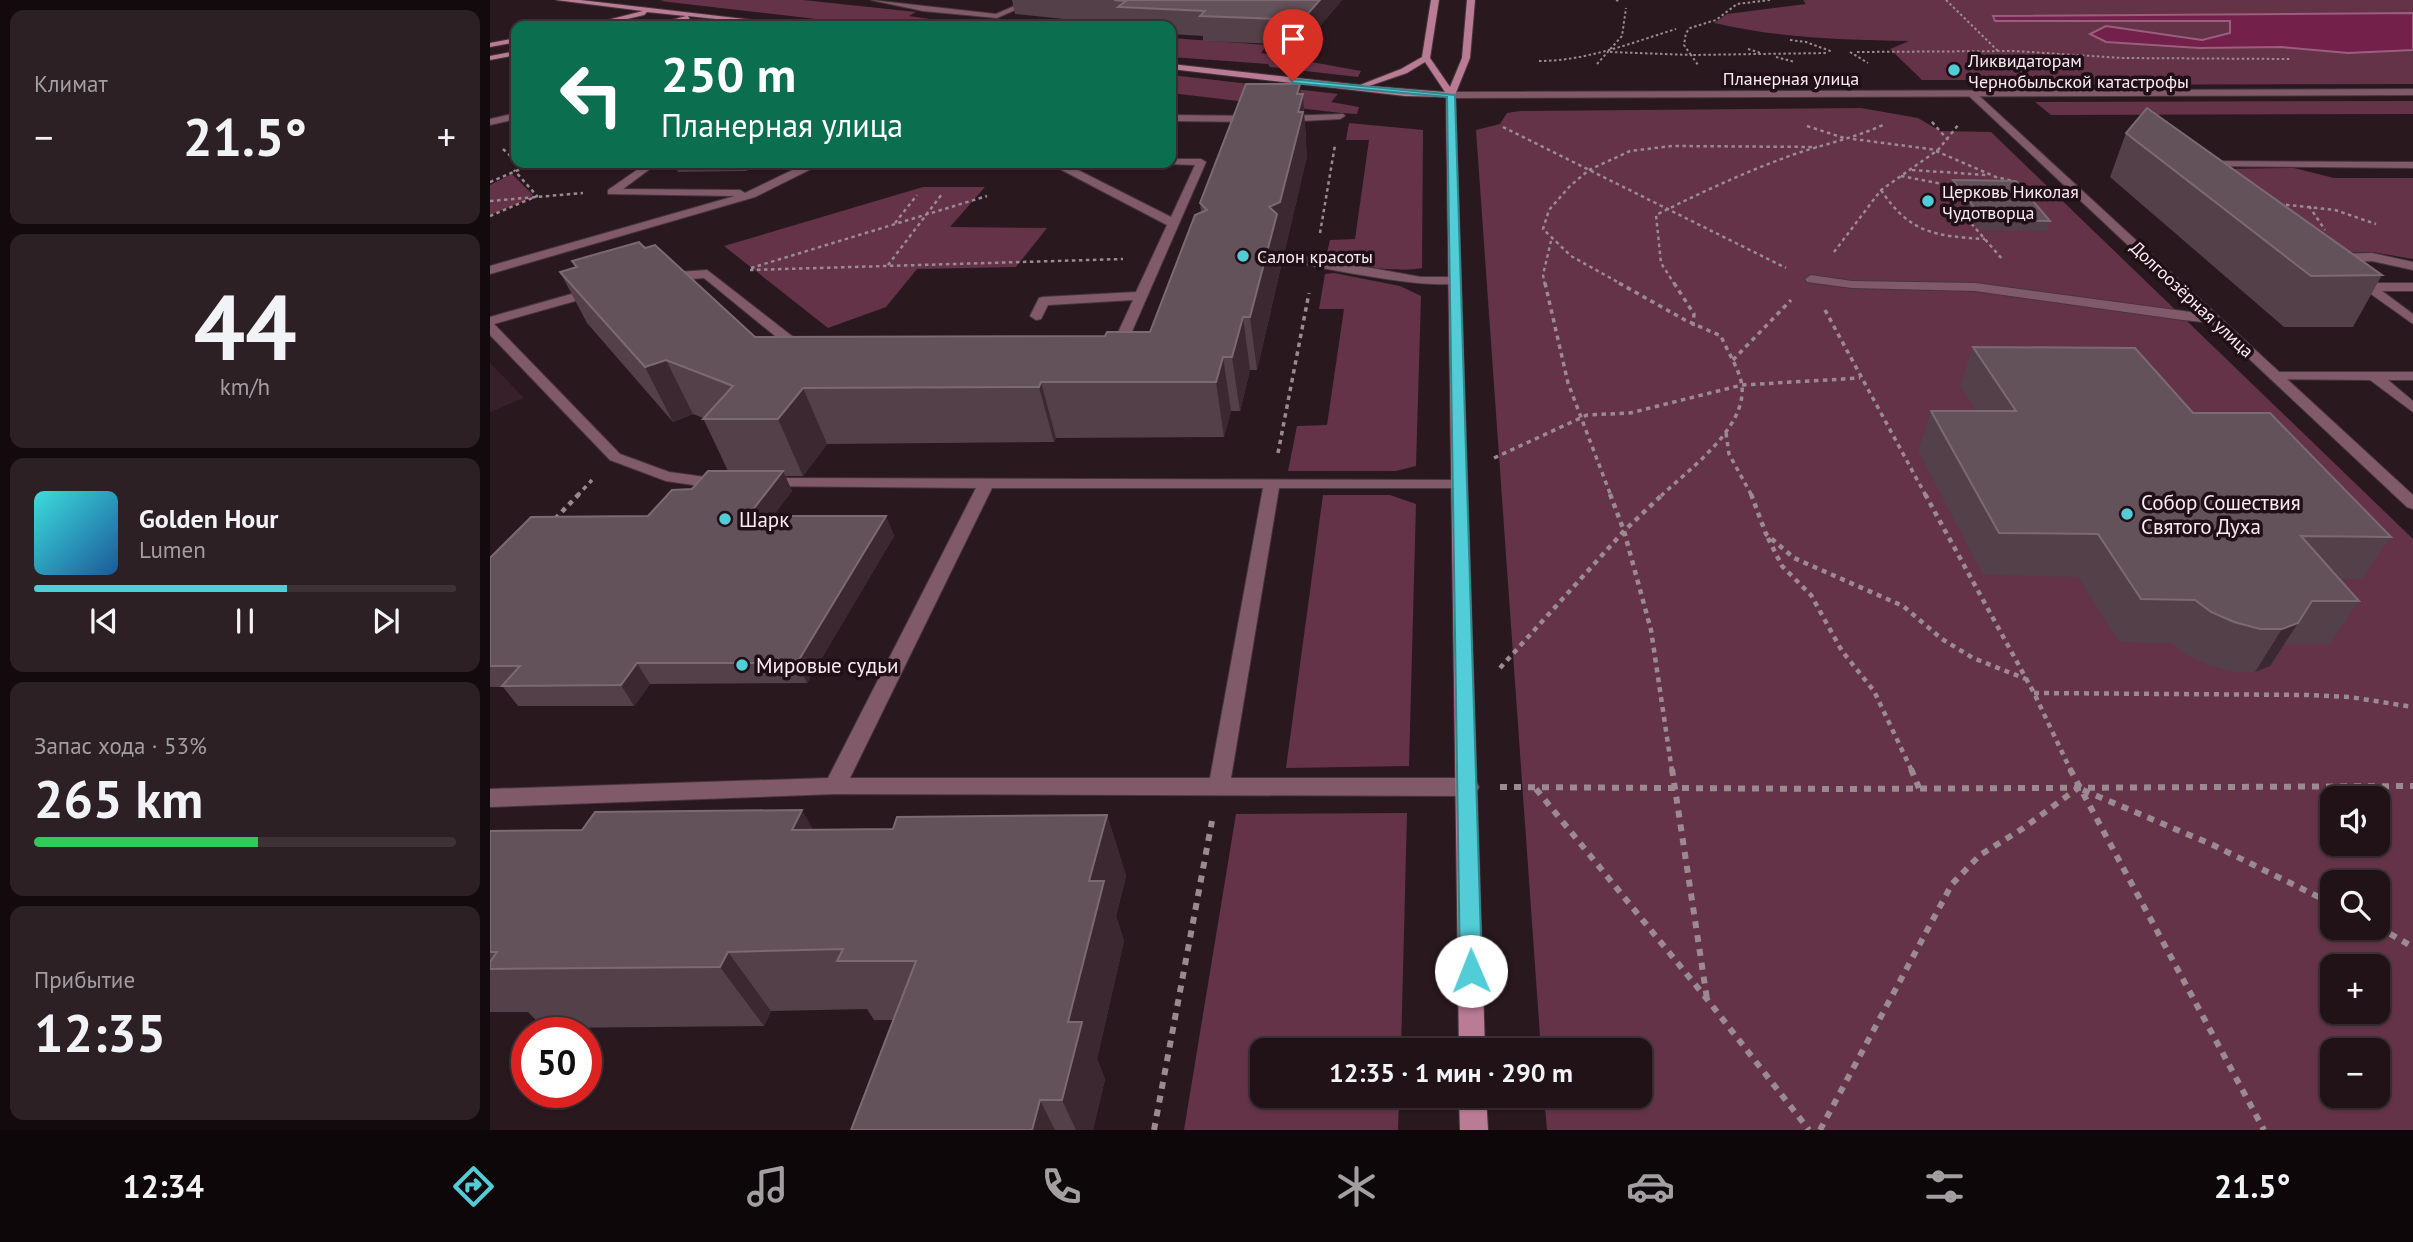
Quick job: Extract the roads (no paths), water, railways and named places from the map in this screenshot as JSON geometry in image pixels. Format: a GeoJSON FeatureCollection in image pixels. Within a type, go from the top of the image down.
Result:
{"type":"FeatureCollection","features":[{"type":"Feature","properties":{"kind":"main road"},"geometry":{"type":"LineString","coordinates":[[560,0],[754,21]]}},
{"type":"Feature","properties":{"kind":"main road"},"geometry":{"type":"LineString","coordinates":[[1435,0],[1426,58],[1451,95]]}},
{"type":"Feature","properties":{"kind":"main road"},"geometry":{"type":"LineString","coordinates":[[1471,0],[1466,58],[1451,95],[1472,1038]]}},
{"type":"Feature","properties":{"kind":"main road"},"geometry":{"type":"LineString","coordinates":[[609,21],[654,10]]}},
{"type":"Feature","properties":{"kind":"main road"},"geometry":{"type":"LineString","coordinates":[[674,21],[697,15]]}},
{"type":"Feature","properties":{"kind":"main road"},"geometry":{"type":"LineString","coordinates":[[490,45],[511,41]]}},
{"type":"Feature","properties":{"kind":"main road"},"geometry":{"type":"LineString","coordinates":[[490,58],[511,54]]}},
{"type":"Feature","properties":{"kind":"main road"},"geometry":{"type":"LineString","coordinates":[[1357,88],[1404,71],[1426,58]]}},
{"type":"Feature","properties":{"kind":"main road","name":"Планерная улица"},"geometry":{"type":"LineString","coordinates":[[1176,68],[1357,88],[1451,95]]}},
{"type":"Feature","properties":{"kind":"main road"},"geometry":{"type":"LineString","coordinates":[[1473,1108],[1474,1130]]}},
{"type":"Feature","properties":{"kind":"street"},"geometry":{"type":"LineString","coordinates":[[875,0],[908,4],[923,9],[997,16],[1034,0]]}},
{"type":"Feature","properties":{"kind":"street"},"geometry":{"type":"LineString","coordinates":[[908,4],[918,0]]}},
{"type":"Feature","properties":{"kind":"street"},"geometry":{"type":"LineString","coordinates":[[972,21],[987,15]]}},
{"type":"Feature","properties":{"kind":"street","name":"Планерная улица"},"geometry":{"type":"LineString","coordinates":[[1451,95],[2413,92]]}},
{"type":"Feature","properties":{"kind":"street","name":"Долгоозёрная улица"},"geometry":{"type":"LineString","coordinates":[[1972,94],[2413,504]]}},
{"type":"Feature","properties":{"kind":"street"},"geometry":{"type":"LineString","coordinates":[[1176,118],[1340,116]]}},
{"type":"Feature","properties":{"kind":"street"},"geometry":{"type":"LineString","coordinates":[[490,122],[511,117]]}},
{"type":"Feature","properties":{"kind":"street"},"geometry":{"type":"LineString","coordinates":[[1100,360],[1113,359],[1141,296],[1165,258],[1174,223],[1201,162],[1176,163]]}},
{"type":"Feature","properties":{"kind":"street"},"geometry":{"type":"LineString","coordinates":[[2255,203],[2203,164],[2413,165]]}},
{"type":"Feature","properties":{"kind":"street"},"geometry":{"type":"LineString","coordinates":[[646,168],[612,192],[733,192],[751,195]]}},
{"type":"Feature","properties":{"kind":"street"},"geometry":{"type":"LineString","coordinates":[[490,270],[751,195],[804,168]]}},
{"type":"Feature","properties":{"kind":"street"},"geometry":{"type":"LineString","coordinates":[[1066,168],[1174,223]]}},
{"type":"Feature","properties":{"kind":"street"},"geometry":{"type":"LineString","coordinates":[[2413,266],[2372,257],[2325,254],[2413,320]]}},
{"type":"Feature","properties":{"kind":"street"},"geometry":{"type":"LineString","coordinates":[[1283,257],[1421,281],[1455,281]]}},
{"type":"Feature","properties":{"kind":"street"},"geometry":{"type":"LineString","coordinates":[[647,279],[707,274],[797,348],[815,357]]}},
{"type":"Feature","properties":{"kind":"street"},"geometry":{"type":"LineString","coordinates":[[1808,282],[1844,286],[1974,287],[2213,319]]}},
{"type":"Feature","properties":{"kind":"street"},"geometry":{"type":"LineString","coordinates":[[490,321],[614,286]]}},
{"type":"Feature","properties":{"kind":"street"},"geometry":{"type":"LineString","coordinates":[[2370,287],[2413,287]]}},
{"type":"Feature","properties":{"kind":"street"},"geometry":{"type":"LineString","coordinates":[[1036,316],[1043,301],[1141,296]]}},
{"type":"Feature","properties":{"kind":"street"},"geometry":{"type":"LineString","coordinates":[[490,327],[615,457],[636,468],[698,483],[1459,483]]}},
{"type":"Feature","properties":{"kind":"street"},"geometry":{"type":"LineString","coordinates":[[2275,376],[2413,376]]}},
{"type":"Feature","properties":{"kind":"street"},"geometry":{"type":"LineString","coordinates":[[2375,377],[2413,408]]}},
{"type":"Feature","properties":{"kind":"street"},"geometry":{"type":"LineString","coordinates":[[835,786],[986,483]]}},
{"type":"Feature","properties":{"kind":"street"},"geometry":{"type":"LineString","coordinates":[[1219,785],[1272,483]]}},
{"type":"Feature","properties":{"kind":"street"},"geometry":{"type":"LineString","coordinates":[[490,797],[835,786],[1468,787]]}},
{"type":"Feature","properties":{"kind":"place","name":"Ликвидаторам Чернобыльской катастрофы"},"geometry":{"type":"Point","coordinates":[1954,70]}},
{"type":"Feature","properties":{"kind":"place","name":"Церковь Николая Чудотворца"},"geometry":{"type":"Point","coordinates":[1928,201]}},
{"type":"Feature","properties":{"kind":"place","name":"Салон красоты"},"geometry":{"type":"Point","coordinates":[1243,256]}},
{"type":"Feature","properties":{"kind":"place","name":"Собор Сошествия Святого Духа"},"geometry":{"type":"Point","coordinates":[2127,514]}},
{"type":"Feature","properties":{"kind":"place","name":"Шарк"},"geometry":{"type":"Point","coordinates":[725,519]}},
{"type":"Feature","properties":{"kind":"place","name":"Мировые судьи"},"geometry":{"type":"Point","coordinates":[742,665]}}]}
